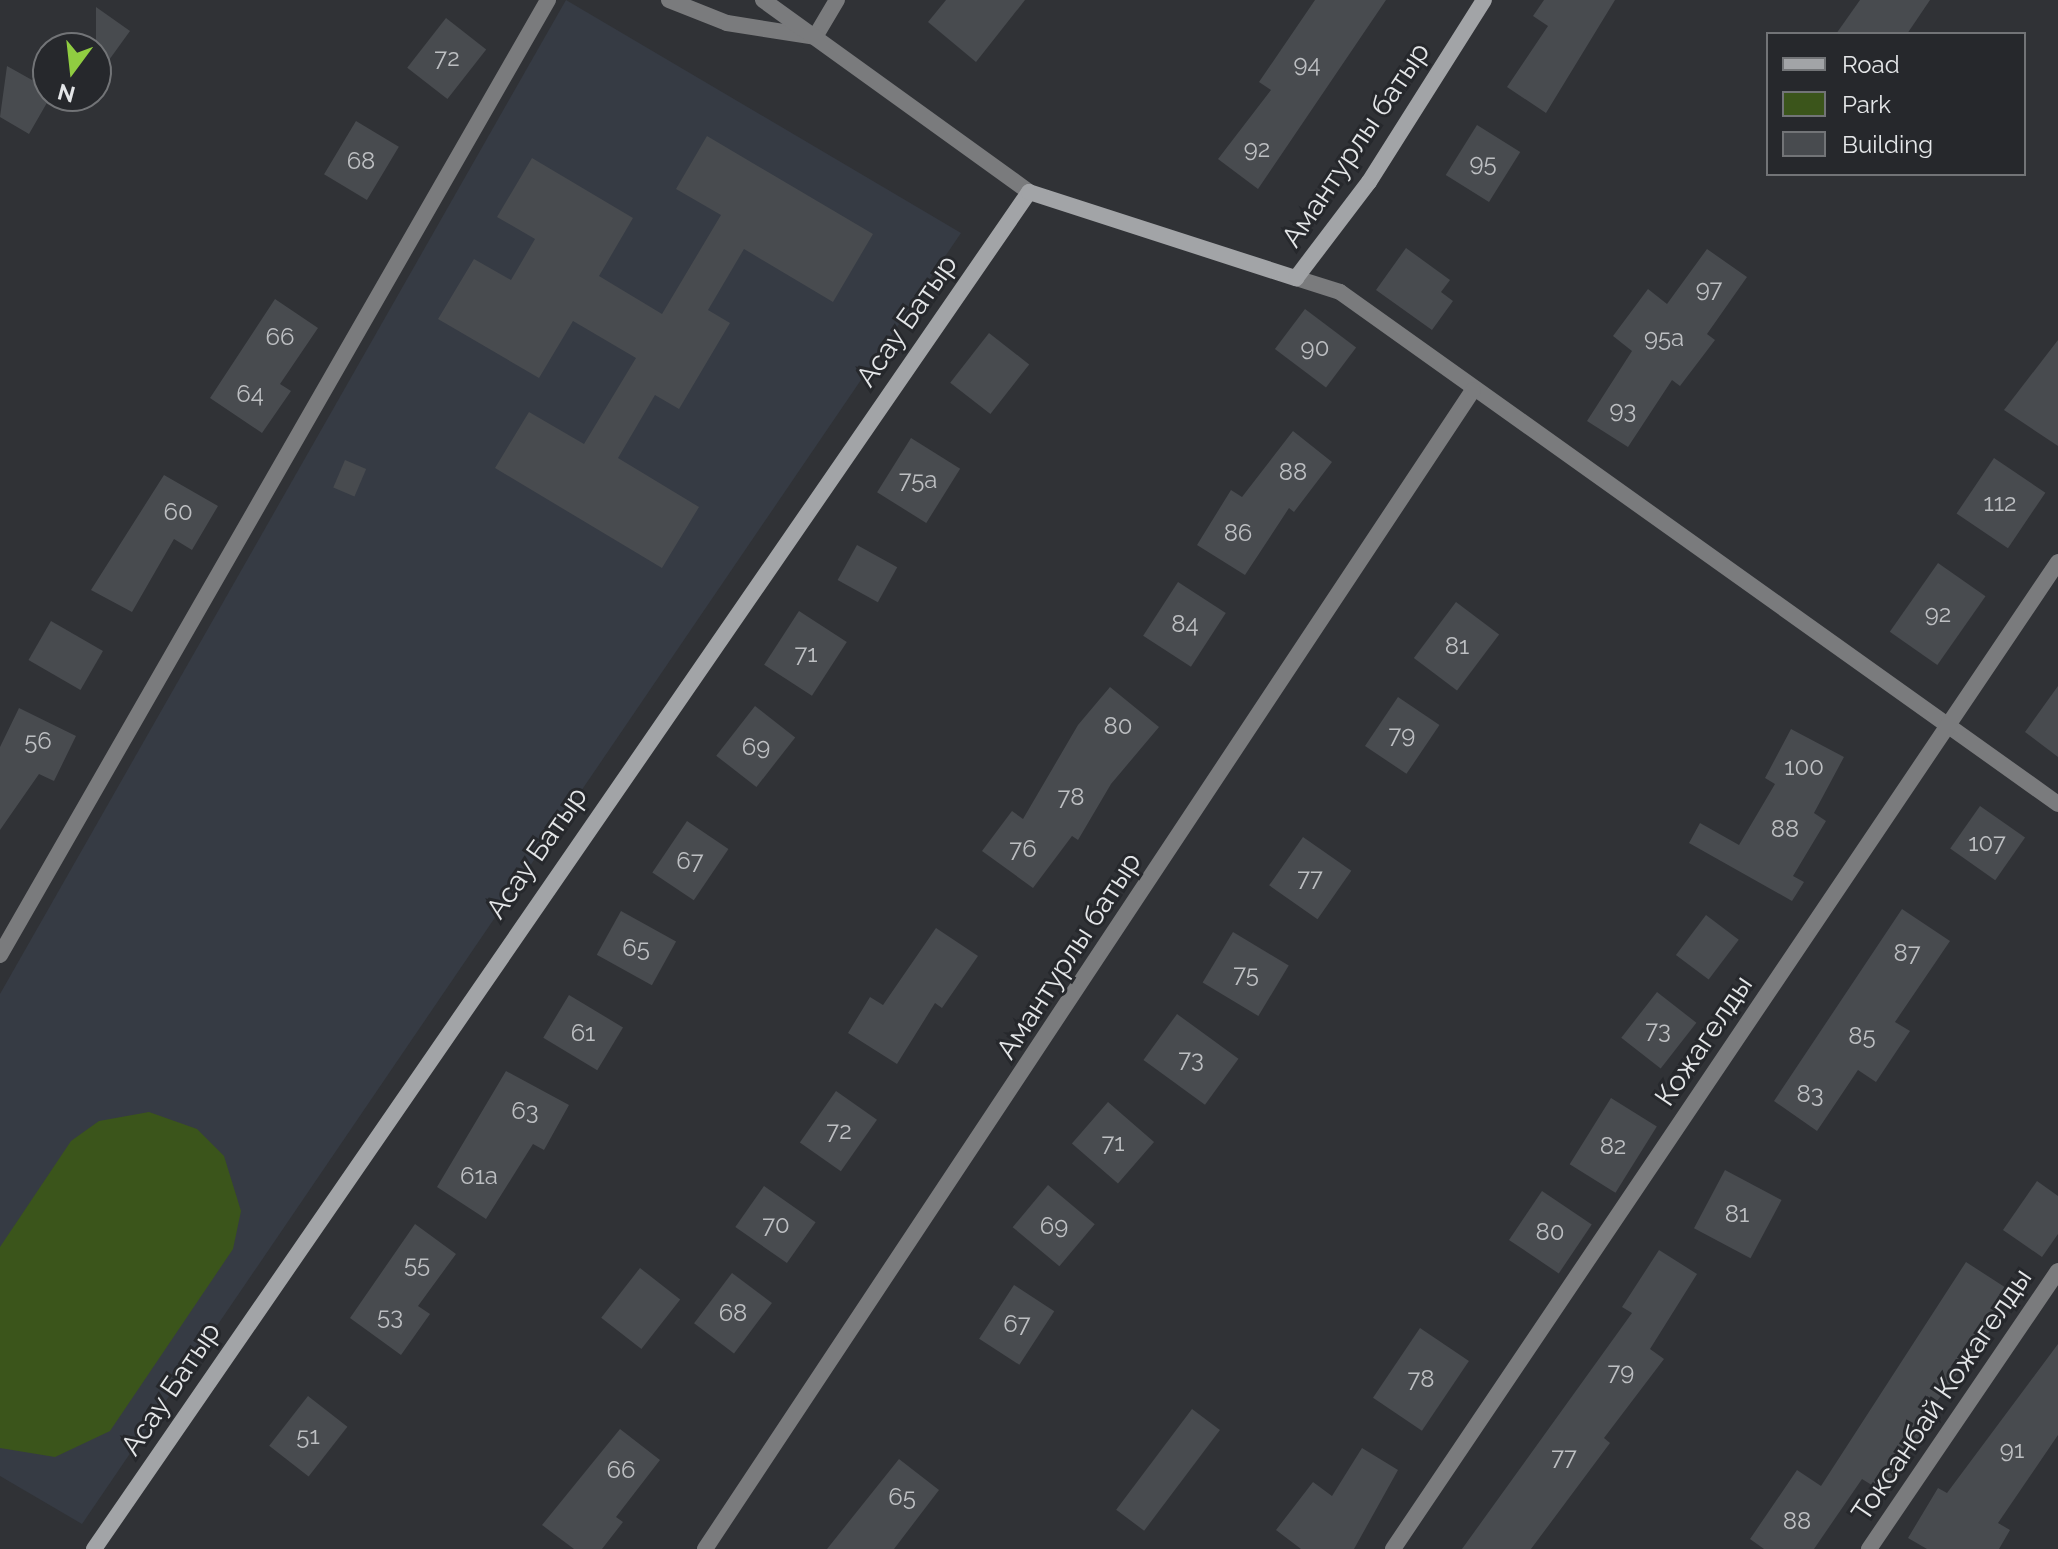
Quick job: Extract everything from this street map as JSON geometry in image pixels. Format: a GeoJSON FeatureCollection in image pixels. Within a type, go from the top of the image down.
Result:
{"type":"FeatureCollection","features":[{"type":"Feature","properties":{"kind":"street"},"geometry":{"type":"LineString","coordinates":[[0,955],[548,0]]}},
{"type":"Feature","properties":{"kind":"street"},"geometry":{"type":"LineString","coordinates":[[669,0],[748,29],[815,37]]}},
{"type":"Feature","properties":{"kind":"street"},"geometry":{"type":"LineString","coordinates":[[763,0],[1029,192],[1340,292],[1473,390],[2058,804]]}},
{"type":"Feature","properties":{"kind":"street"},"geometry":{"type":"LineString","coordinates":[[815,37],[837,0]]}},
{"type":"Feature","properties":{"kind":"street","name":"Амантурлы батыр"},"geometry":{"type":"LineString","coordinates":[[1296,278],[1369,182],[1484,0]]}},
{"type":"Feature","properties":{"kind":"street","name":"Асау Батыр"},"geometry":{"type":"LineString","coordinates":[[94,1549],[1029,192]]}},
{"type":"Feature","properties":{"kind":"street","name":"Амантурлы батыр"},"geometry":{"type":"LineString","coordinates":[[705,1549],[1473,390]]}},
{"type":"Feature","properties":{"kind":"street","name":"Кожагелды"},"geometry":{"type":"LineString","coordinates":[[1393,1549],[2058,562]]}},
{"type":"Feature","properties":{"kind":"street","name":"Токсанбай Кожагелды"},"geometry":{"type":"LineString","coordinates":[[1869,1549],[2058,1271]]}},
{"type":"Feature","properties":{"kind":"shaded area"},"geometry":{"type":"Polygon","coordinates":[[[566,0],[961,233],[82,1524],[0,1476],[0,994],[566,0]]]}},
{"type":"Feature","properties":{"kind":"green space"},"geometry":{"type":"Polygon","coordinates":[[[149,1112],[197,1129],[224,1156],[241,1211],[233,1249],[110,1431],[55,1457],[0,1448],[0,1247],[71,1141],[99,1121],[149,1112]]]}},
{"type":"Feature","properties":{"kind":"building"},"geometry":{"type":"Polygon","coordinates":[[[946,0],[1025,0],[976,62],[928,22],[946,0]]]}},
{"type":"Feature","properties":{"kind":"building"},"geometry":{"type":"Polygon","coordinates":[[[1315,0],[1386,0],[1258,189],[1218,159],[1271,90],[1259,82],[1315,0]]]}},
{"type":"Feature","properties":{"kind":"building"},"geometry":{"type":"Polygon","coordinates":[[[1544,0],[1615,0],[1546,113],[1507,87],[1548,26],[1533,16],[1544,0]]]}},
{"type":"Feature","properties":{"kind":"building"},"geometry":{"type":"Polygon","coordinates":[[[1860,0],[1930,0],[1908,32],[1837,32],[1860,0]]]}},
{"type":"Feature","properties":{"kind":"building"},"geometry":{"type":"Polygon","coordinates":[[[96,7],[130,31],[112,56],[112,32],[96,32],[96,7]]]}},
{"type":"Feature","properties":{"kind":"building"},"geometry":{"type":"Polygon","coordinates":[[[446,18],[486,49],[447,99],[407,68],[446,18]]]}},
{"type":"Feature","properties":{"kind":"building"},"geometry":{"type":"Polygon","coordinates":[[[7,66],[32,80],[32,112],[42,112],[29,134],[0,117],[7,66]]]}},
{"type":"Feature","properties":{"kind":"building"},"geometry":{"type":"Polygon","coordinates":[[[356,121],[399,147],[367,200],[324,174],[356,121]]]}},
{"type":"Feature","properties":{"kind":"building"},"geometry":{"type":"Polygon","coordinates":[[[1477,125],[1520,152],[1489,202],[1446,175],[1477,125]]]}},
{"type":"Feature","properties":{"kind":"building"},"geometry":{"type":"Polygon","coordinates":[[[707,136],[873,234],[833,302],[744,249],[708,310],[730,323],[679,409],[655,395],[618,458],[699,507],[662,568],[495,468],[529,412],[584,444],[636,358],[573,321],[539,378],[438,319],[474,259],[511,280],[535,239],[497,217],[532,158],[633,218],[599,276],[662,314],[721,215],[676,189],[707,136]]]}},
{"type":"Feature","properties":{"kind":"building"},"geometry":{"type":"Polygon","coordinates":[[[1406,248],[1450,280],[1441,292],[1453,301],[1432,330],[1376,290],[1406,248]]]}},
{"type":"Feature","properties":{"kind":"building"},"geometry":{"type":"Polygon","coordinates":[[[1707,249],[1747,277],[1707,334],[1715,340],[1680,386],[1672,380],[1628,447],[1587,421],[1632,351],[1613,336],[1648,289],[1667,304],[1707,249]]]}},
{"type":"Feature","properties":{"kind":"building"},"geometry":{"type":"Polygon","coordinates":[[[275,299],[318,328],[280,384],[291,391],[262,433],[210,398],[275,299]]]}},
{"type":"Feature","properties":{"kind":"building"},"geometry":{"type":"Polygon","coordinates":[[[1305,309],[1356,348],[1326,387],[1275,349],[1305,309]]]}},
{"type":"Feature","properties":{"kind":"building"},"geometry":{"type":"Polygon","coordinates":[[[989,333],[1029,364],[990,414],[950,383],[989,333]]]}},
{"type":"Feature","properties":{"kind":"building"},"geometry":{"type":"Polygon","coordinates":[[[2058,340],[2058,446],[2004,410],[2058,340]]]}},
{"type":"Feature","properties":{"kind":"building"},"geometry":{"type":"Polygon","coordinates":[[[1293,431],[1332,462],[1294,512],[1289,508],[1245,575],[1197,545],[1231,490],[1242,497],[1293,431]]]}},
{"type":"Feature","properties":{"kind":"building"},"geometry":{"type":"Polygon","coordinates":[[[911,438],[960,469],[926,523],[877,492],[911,438]]]}},
{"type":"Feature","properties":{"kind":"building"},"geometry":{"type":"Polygon","coordinates":[[[1994,458],[2045,493],[2008,548],[1957,514],[1994,458]]]}},
{"type":"Feature","properties":{"kind":"building"},"geometry":{"type":"Polygon","coordinates":[[[345,460],[366,469],[354,497],[333,488],[345,460]]]}},
{"type":"Feature","properties":{"kind":"building"},"geometry":{"type":"Polygon","coordinates":[[[164,475],[218,506],[192,550],[174,539],[132,612],[91,590],[164,475]]]}},
{"type":"Feature","properties":{"kind":"building"},"geometry":{"type":"Polygon","coordinates":[[[857,545],[897,567],[878,602],[838,580],[857,545]]]}},
{"type":"Feature","properties":{"kind":"building"},"geometry":{"type":"Polygon","coordinates":[[[1938,563],[1986,596],[1937,665],[1890,632],[1938,563]]]}},
{"type":"Feature","properties":{"kind":"building"},"geometry":{"type":"Polygon","coordinates":[[[1178,582],[1226,613],[1191,667],[1143,636],[1178,582]]]}},
{"type":"Feature","properties":{"kind":"building"},"geometry":{"type":"Polygon","coordinates":[[[1456,602],[1499,634],[1457,690],[1414,658],[1456,602]]]}},
{"type":"Feature","properties":{"kind":"building"},"geometry":{"type":"Polygon","coordinates":[[[799,611],[847,642],[812,696],[764,665],[799,611]]]}},
{"type":"Feature","properties":{"kind":"building"},"geometry":{"type":"Polygon","coordinates":[[[51,621],[103,651],[80,690],[28,660],[51,621]]]}},
{"type":"Feature","properties":{"kind":"building"},"geometry":{"type":"Polygon","coordinates":[[[2058,686],[2058,757],[2025,732],[2058,686]]]}},
{"type":"Feature","properties":{"kind":"building"},"geometry":{"type":"Polygon","coordinates":[[[1110,687],[1159,727],[1111,784],[1078,840],[1072,836],[1033,888],[982,851],[1012,811],[1023,819],[1078,725],[1110,687]]]}},
{"type":"Feature","properties":{"kind":"building"},"geometry":{"type":"Polygon","coordinates":[[[1398,697],[1439,725],[1406,774],[1365,746],[1398,697]]]}},
{"type":"Feature","properties":{"kind":"building"},"geometry":{"type":"Polygon","coordinates":[[[755,706],[795,737],[756,787],[716,756],[755,706]]]}},
{"type":"Feature","properties":{"kind":"building"},"geometry":{"type":"Polygon","coordinates":[[[19,708],[76,736],[54,781],[39,774],[0,830],[0,747],[19,708]]]}},
{"type":"Feature","properties":{"kind":"building"},"geometry":{"type":"Polygon","coordinates":[[[1791,729],[1844,757],[1814,813],[1826,821],[1793,876],[1804,882],[1792,901],[1689,843],[1700,823],[1739,845],[1775,784],[1765,778],[1791,729]]]}},
{"type":"Feature","properties":{"kind":"building"},"geometry":{"type":"Polygon","coordinates":[[[1980,806],[2025,838],[1995,880],[1950,849],[1980,806]]]}},
{"type":"Feature","properties":{"kind":"building"},"geometry":{"type":"Polygon","coordinates":[[[687,821],[728,849],[694,900],[652,872],[687,821]]]}},
{"type":"Feature","properties":{"kind":"building"},"geometry":{"type":"Polygon","coordinates":[[[1303,837],[1351,871],[1317,919],[1269,885],[1303,837]]]}},
{"type":"Feature","properties":{"kind":"building"},"geometry":{"type":"Polygon","coordinates":[[[1902,909],[1950,941],[1895,1022],[1910,1031],[1876,1082],[1858,1070],[1817,1131],[1774,1101],[1902,909]]]}},
{"type":"Feature","properties":{"kind":"building"},"geometry":{"type":"Polygon","coordinates":[[[621,911],[676,942],[652,985],[597,955],[621,911]]]}},
{"type":"Feature","properties":{"kind":"building"},"geometry":{"type":"Polygon","coordinates":[[[1706,915],[1739,940],[1709,980],[1676,955],[1706,915]]]}},
{"type":"Feature","properties":{"kind":"building"},"geometry":{"type":"Polygon","coordinates":[[[936,928],[978,956],[942,1008],[935,1003],[897,1064],[848,1033],[870,997],[883,1005],[936,928]]]}},
{"type":"Feature","properties":{"kind":"building"},"geometry":{"type":"Polygon","coordinates":[[[1233,932],[1289,965],[1258,1016],[1203,983],[1233,932]]]}},
{"type":"Feature","properties":{"kind":"building"},"geometry":{"type":"Polygon","coordinates":[[[1657,992],[1696,1023],[1661,1068],[1621,1038],[1657,992]]]}},
{"type":"Feature","properties":{"kind":"building"},"geometry":{"type":"Polygon","coordinates":[[[569,995],[623,1027],[597,1070],[543,1038],[569,995]]]}},
{"type":"Feature","properties":{"kind":"building"},"geometry":{"type":"Polygon","coordinates":[[[1177,1014],[1238,1059],[1205,1105],[1143,1060],[1177,1014]]]}},
{"type":"Feature","properties":{"kind":"building"},"geometry":{"type":"Polygon","coordinates":[[[506,1071],[569,1105],[544,1150],[533,1144],[486,1219],[437,1187],[506,1071]]]}},
{"type":"Feature","properties":{"kind":"building"},"geometry":{"type":"Polygon","coordinates":[[[836,1091],[877,1120],[841,1171],[800,1143],[836,1091]]]}},
{"type":"Feature","properties":{"kind":"building"},"geometry":{"type":"Polygon","coordinates":[[[1611,1098],[1657,1127],[1615,1193],[1570,1164],[1611,1098]]]}},
{"type":"Feature","properties":{"kind":"building"},"geometry":{"type":"Polygon","coordinates":[[[1108,1102],[1154,1142],[1118,1184],[1072,1144],[1108,1102]]]}},
{"type":"Feature","properties":{"kind":"building"},"geometry":{"type":"Polygon","coordinates":[[[1725,1170],[1782,1200],[1751,1258],[1694,1228],[1725,1170]]]}},
{"type":"Feature","properties":{"kind":"building"},"geometry":{"type":"Polygon","coordinates":[[[2037,1181],[2058,1196],[2058,1234],[2042,1257],[2003,1230],[2037,1181]]]}},
{"type":"Feature","properties":{"kind":"building"},"geometry":{"type":"Polygon","coordinates":[[[1048,1185],[1095,1224],[1059,1266],[1013,1227],[1048,1185]]]}},
{"type":"Feature","properties":{"kind":"building"},"geometry":{"type":"Polygon","coordinates":[[[764,1186],[816,1222],[787,1263],[735,1227],[764,1186]]]}},
{"type":"Feature","properties":{"kind":"building"},"geometry":{"type":"Polygon","coordinates":[[[1542,1191],[1592,1225],[1559,1273],[1509,1240],[1542,1191]]]}},
{"type":"Feature","properties":{"kind":"building"},"geometry":{"type":"Polygon","coordinates":[[[415,1224],[456,1254],[418,1306],[430,1314],[401,1355],[350,1318],[415,1224]]]}},
{"type":"Feature","properties":{"kind":"building"},"geometry":{"type":"Polygon","coordinates":[[[1659,1250],[1697,1274],[1650,1349],[1664,1359],[1604,1438],[1610,1443],[1531,1549],[1462,1549],[1632,1313],[1622,1307],[1659,1250]]]}},
{"type":"Feature","properties":{"kind":"building"},"geometry":{"type":"Polygon","coordinates":[[[1966,1262],[2017,1295],[1919,1425],[1924,1429],[1883,1492],[1862,1479],[1814,1549],[1764,1549],[1750,1539],[1797,1470],[1821,1486],[1966,1262]]]}},
{"type":"Feature","properties":{"kind":"building"},"geometry":{"type":"Polygon","coordinates":[[[640,1268],[680,1299],[641,1349],[601,1318],[640,1268]]]}},
{"type":"Feature","properties":{"kind":"building"},"geometry":{"type":"Polygon","coordinates":[[[732,1273],[772,1303],[734,1353],[694,1323],[732,1273]]]}},
{"type":"Feature","properties":{"kind":"building"},"geometry":{"type":"Polygon","coordinates":[[[1014,1285],[1054,1311],[1019,1365],[979,1339],[1014,1285]]]}},
{"type":"Feature","properties":{"kind":"building"},"geometry":{"type":"Polygon","coordinates":[[[1420,1328],[1469,1361],[1422,1431],[1373,1398],[1420,1328]]]}},
{"type":"Feature","properties":{"kind":"building"},"geometry":{"type":"Polygon","coordinates":[[[2058,1344],[2058,1435],[1998,1523],[2010,1530],[1999,1549],[1927,1549],[1908,1538],[1938,1488],[1947,1493],[2058,1344]]]}},
{"type":"Feature","properties":{"kind":"building"},"geometry":{"type":"Polygon","coordinates":[[[308,1396],[347,1427],[309,1476],[269,1446],[308,1396]]]}},
{"type":"Feature","properties":{"kind":"building"},"geometry":{"type":"Polygon","coordinates":[[[1192,1409],[1220,1430],[1144,1531],[1116,1510],[1192,1409]]]}},
{"type":"Feature","properties":{"kind":"building"},"geometry":{"type":"Polygon","coordinates":[[[620,1429],[660,1460],[616,1517],[623,1522],[602,1549],[574,1549],[542,1525],[620,1429]]]}},
{"type":"Feature","properties":{"kind":"building"},"geometry":{"type":"Polygon","coordinates":[[[1362,1448],[1398,1470],[1354,1549],[1301,1549],[1276,1530],[1313,1482],[1332,1496],[1362,1448]]]}},
{"type":"Feature","properties":{"kind":"building"},"geometry":{"type":"Polygon","coordinates":[[[899,1459],[939,1490],[894,1549],[827,1549],[899,1459]]]}}]}
